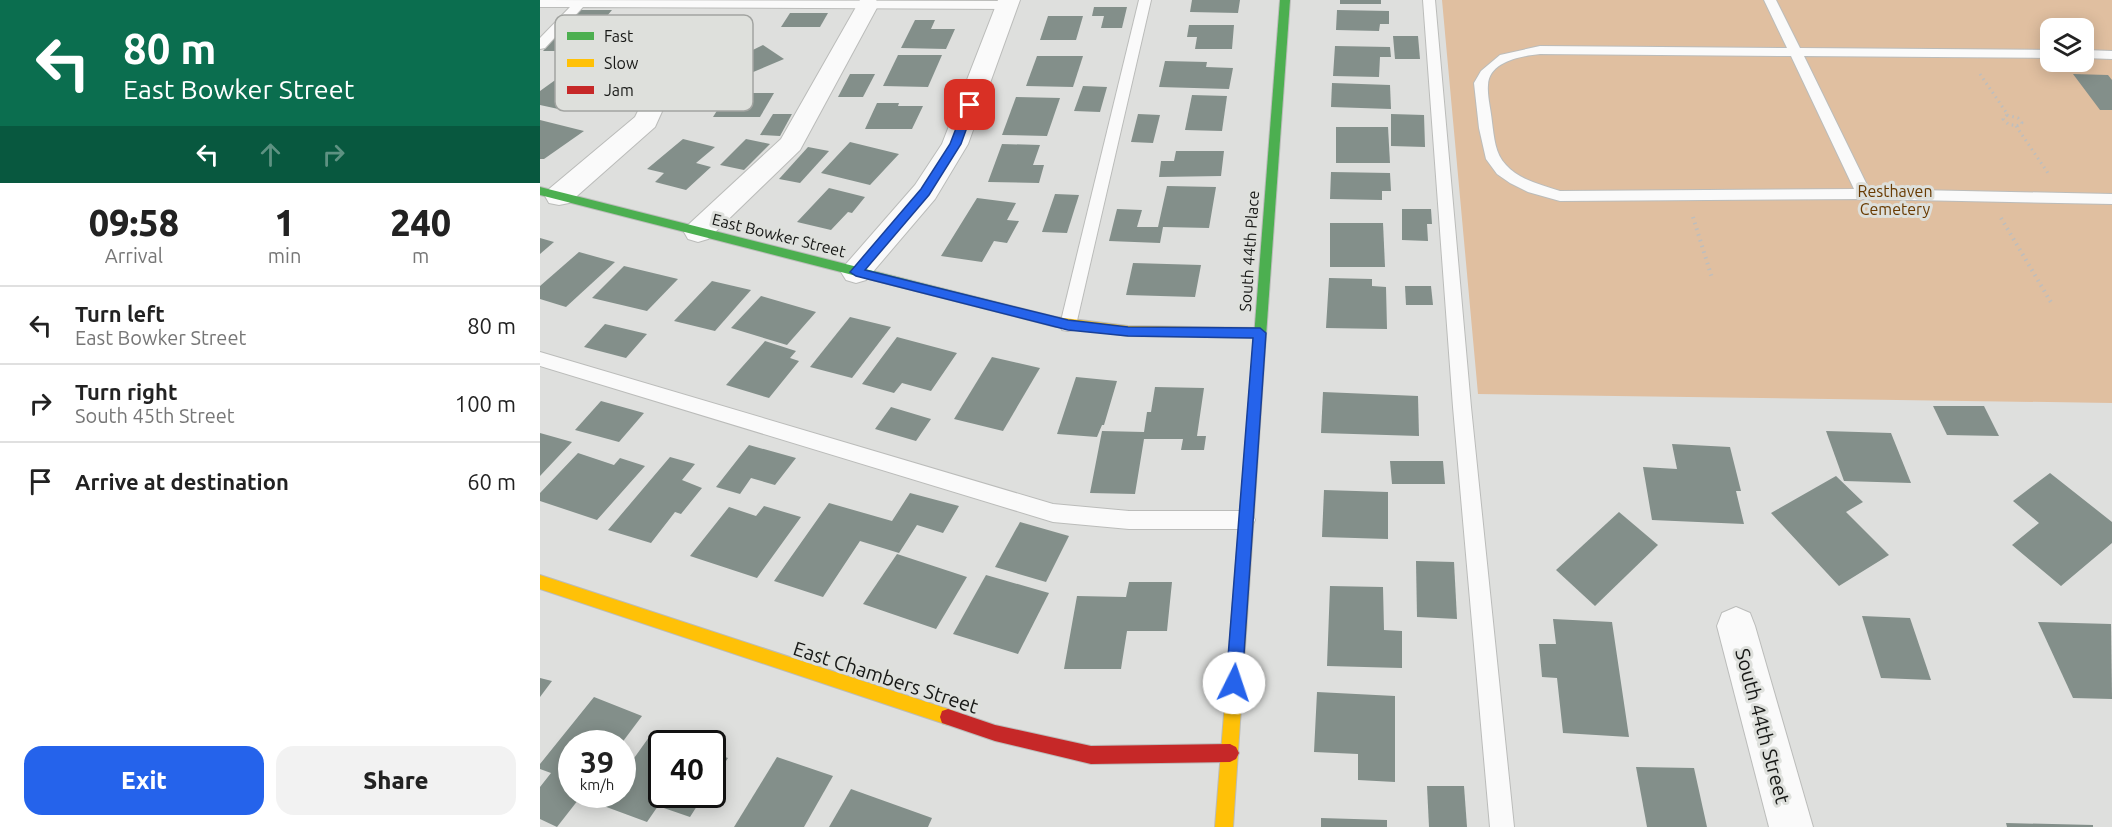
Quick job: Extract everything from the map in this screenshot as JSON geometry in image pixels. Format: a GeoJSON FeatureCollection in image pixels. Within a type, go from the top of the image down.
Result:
{"type":"FeatureCollection","features":[{"type":"Feature","properties":{"kind":"street","name":"South 44th Place"},"geometry":{"type":"LineString","coordinates":[[1224,827],[1285,0]]}},
{"type":"Feature","properties":{"kind":"street"},"geometry":{"type":"LineString","coordinates":[[856,272],[925,192],[955,144],[1008,2]]}},
{"type":"Feature","properties":{"kind":"street"},"geometry":{"type":"LineString","coordinates":[[698,232],[790,144],[868,4]]}},
{"type":"Feature","properties":{"kind":"street"},"geometry":{"type":"LineString","coordinates":[[549,194],[646,121],[650,111]]}},
{"type":"Feature","properties":{"kind":"street","name":"East Bowker Street"},"geometry":{"type":"LineString","coordinates":[[549,194],[1068,325],[1128,332],[1260,333]]}},
{"type":"Feature","properties":{"kind":"street","name":"East Chambers Street"},"geometry":{"type":"LineString","coordinates":[[540,582],[995,734],[1091,755],[1230,753]]}},
{"type":"Feature","properties":{"kind":"street","name":"South 44th Street"},"geometry":{"type":"LineString","coordinates":[[1736,626],[1791,827]]}},
{"type":"Feature","properties":{"kind":"lane"},"geometry":{"type":"LineString","coordinates":[[1068,325],[1145,0]]}},
{"type":"Feature","properties":{"kind":"lane"},"geometry":{"type":"LineString","coordinates":[[1428,0],[1462,407],[1502,827]]}},
{"type":"Feature","properties":{"kind":"lane"},"geometry":{"type":"LineString","coordinates":[[1770,0],[1864,194]]}},
{"type":"Feature","properties":{"kind":"lane"},"geometry":{"type":"LineString","coordinates":[[540,3],[1008,2]]}},
{"type":"Feature","properties":{"kind":"lane"},"geometry":{"type":"LineString","coordinates":[[569,15],[580,3]]}},
{"type":"Feature","properties":{"kind":"lane"},"geometry":{"type":"LineString","coordinates":[[540,45],[555,29]]}},
{"type":"Feature","properties":{"kind":"lane"},"geometry":{"type":"LineString","coordinates":[[2040,54],[1540,50],[1510,54],[1494,63],[1484,74],[1480,83],[1491,157],[1499,170],[1532,189],[1560,196],[1864,194],[2112,199]]}},
{"type":"Feature","properties":{"kind":"lane"},"geometry":{"type":"LineString","coordinates":[[2094,54],[2112,55]]}},
{"type":"Feature","properties":{"kind":"lane"},"geometry":{"type":"LineString","coordinates":[[540,359],[1053,513],[1129,520],[1245,520]]}},
{"type":"Feature","properties":{"kind":"path"},"geometry":{"type":"LineString","coordinates":[[1965,54],[2008,115],[2021,122],[2021,125],[2016,126]]}},
{"type":"Feature","properties":{"kind":"path"},"geometry":{"type":"LineString","coordinates":[[2008,115],[2004,117],[2004,120],[2016,126],[2066,199]]}},
{"type":"Feature","properties":{"kind":"path"},"geometry":{"type":"LineString","coordinates":[[1687,196],[1712,278]]}},
{"type":"Feature","properties":{"kind":"path"},"geometry":{"type":"LineString","coordinates":[[1989,197],[2052,304]]}},
{"type":"Feature","properties":{"kind":"green space","name":"Resthaven Cemetery"},"geometry":{"type":"Polygon","coordinates":[[[1442,0],[2112,0],[2112,403],[1478,394],[1442,0]]]}},
{"type":"Feature","properties":{"kind":"building"},"geometry":{"type":"Polygon","coordinates":[[[1192,0],[1240,0],[1238,13],[1190,12],[1192,0]]]}},
{"type":"Feature","properties":{"kind":"building"},"geometry":{"type":"Polygon","coordinates":[[[1340,0],[1381,0],[1381,4],[1340,4],[1340,0]]]}},
{"type":"Feature","properties":{"kind":"building"},"geometry":{"type":"Polygon","coordinates":[[[1094,7],[1127,7],[1122,28],[1101,28],[1104,16],[1092,16],[1094,7]]]}},
{"type":"Feature","properties":{"kind":"building"},"geometry":{"type":"Polygon","coordinates":[[[580,10],[612,10],[608,15],[575,15],[580,10]]]}},
{"type":"Feature","properties":{"kind":"building"},"geometry":{"type":"Polygon","coordinates":[[[1337,10],[1389,11],[1389,24],[1380,24],[1379,31],[1336,30],[1337,10]]]}},
{"type":"Feature","properties":{"kind":"building"},"geometry":{"type":"Polygon","coordinates":[[[790,13],[828,13],[820,27],[781,27],[790,13]]]}},
{"type":"Feature","properties":{"kind":"building"},"geometry":{"type":"Polygon","coordinates":[[[1048,16],[1083,16],[1076,40],[1040,40],[1048,16]]]}},
{"type":"Feature","properties":{"kind":"building"},"geometry":{"type":"Polygon","coordinates":[[[915,20],[935,20],[931,29],[955,29],[946,49],[901,48],[915,20]]]}},
{"type":"Feature","properties":{"kind":"building"},"geometry":{"type":"Polygon","coordinates":[[[1189,25],[1234,25],[1232,49],[1195,49],[1197,37],[1187,37],[1189,25]]]}},
{"type":"Feature","properties":{"kind":"building"},"geometry":{"type":"Polygon","coordinates":[[[1393,36],[1418,36],[1420,59],[1395,59],[1393,36]]]}},
{"type":"Feature","properties":{"kind":"building"},"geometry":{"type":"Polygon","coordinates":[[[555,38],[555,51],[543,51],[555,38]]]}},
{"type":"Feature","properties":{"kind":"building"},"geometry":{"type":"Polygon","coordinates":[[[763,45],[784,59],[753,72],[753,50],[763,45]]]}},
{"type":"Feature","properties":{"kind":"building"},"geometry":{"type":"Polygon","coordinates":[[[1335,46],[1390,47],[1391,57],[1380,57],[1379,77],[1333,76],[1335,46]]]}},
{"type":"Feature","properties":{"kind":"building"},"geometry":{"type":"Polygon","coordinates":[[[898,55],[942,55],[928,87],[883,86],[898,55]]]}},
{"type":"Feature","properties":{"kind":"building"},"geometry":{"type":"Polygon","coordinates":[[[1037,56],[1083,56],[1073,87],[1026,86],[1037,56]]]}},
{"type":"Feature","properties":{"kind":"building"},"geometry":{"type":"Polygon","coordinates":[[[1165,61],[1207,62],[1206,67],[1233,68],[1229,89],[1159,87],[1165,61]]]}},
{"type":"Feature","properties":{"kind":"building"},"geometry":{"type":"Polygon","coordinates":[[[850,74],[875,74],[863,97],[838,97],[850,74]]]}},
{"type":"Feature","properties":{"kind":"building"},"geometry":{"type":"Polygon","coordinates":[[[2073,74],[2108,75],[2112,80],[2112,110],[2100,110],[2073,74]]]}},
{"type":"Feature","properties":{"kind":"building"},"geometry":{"type":"Polygon","coordinates":[[[555,80],[555,108],[540,105],[540,91],[555,80]]]}},
{"type":"Feature","properties":{"kind":"building"},"geometry":{"type":"Polygon","coordinates":[[[1332,83],[1390,85],[1391,109],[1331,107],[1332,83]]]}},
{"type":"Feature","properties":{"kind":"building"},"geometry":{"type":"Polygon","coordinates":[[[1083,86],[1107,87],[1100,112],[1074,111],[1083,86]]]}},
{"type":"Feature","properties":{"kind":"building"},"geometry":{"type":"Polygon","coordinates":[[[753,93],[774,93],[760,117],[713,117],[717,111],[753,111],[753,93]]]}},
{"type":"Feature","properties":{"kind":"building"},"geometry":{"type":"Polygon","coordinates":[[[1192,95],[1227,96],[1222,131],[1185,130],[1192,95]]]}},
{"type":"Feature","properties":{"kind":"building"},"geometry":{"type":"Polygon","coordinates":[[[1016,97],[1060,98],[1047,136],[1002,135],[1016,97]]]}},
{"type":"Feature","properties":{"kind":"building"},"geometry":{"type":"Polygon","coordinates":[[[877,103],[923,106],[912,129],[865,129],[877,103]]]}},
{"type":"Feature","properties":{"kind":"building"},"geometry":{"type":"Polygon","coordinates":[[[773,114],[792,114],[780,136],[760,135],[773,114]]]}},
{"type":"Feature","properties":{"kind":"building"},"geometry":{"type":"Polygon","coordinates":[[[1138,114],[1160,115],[1153,143],[1131,142],[1138,114]]]}},
{"type":"Feature","properties":{"kind":"building"},"geometry":{"type":"Polygon","coordinates":[[[1391,114],[1424,115],[1425,147],[1391,146],[1391,114]]]}},
{"type":"Feature","properties":{"kind":"building"},"geometry":{"type":"Polygon","coordinates":[[[540,120],[584,131],[544,159],[540,159],[540,120]]]}},
{"type":"Feature","properties":{"kind":"building"},"geometry":{"type":"Polygon","coordinates":[[[1336,127],[1388,127],[1390,163],[1336,163],[1336,127]]]}},
{"type":"Feature","properties":{"kind":"building"},"geometry":{"type":"Polygon","coordinates":[[[683,139],[715,147],[696,163],[711,167],[686,190],[655,182],[664,173],[647,169],[683,139]]]}},
{"type":"Feature","properties":{"kind":"building"},"geometry":{"type":"Polygon","coordinates":[[[746,139],[770,144],[744,170],[720,165],[746,139]]]}},
{"type":"Feature","properties":{"kind":"building"},"geometry":{"type":"Polygon","coordinates":[[[850,142],[899,154],[870,185],[821,173],[850,142]]]}},
{"type":"Feature","properties":{"kind":"building"},"geometry":{"type":"Polygon","coordinates":[[[1002,144],[1040,145],[1033,165],[1044,165],[1039,183],[988,182],[1002,144]]]}},
{"type":"Feature","properties":{"kind":"building"},"geometry":{"type":"Polygon","coordinates":[[[808,147],[829,151],[800,183],[779,179],[808,147]]]}},
{"type":"Feature","properties":{"kind":"building"},"geometry":{"type":"Polygon","coordinates":[[[1176,151],[1224,151],[1221,176],[1159,177],[1161,161],[1174,161],[1176,151]]]}},
{"type":"Feature","properties":{"kind":"building"},"geometry":{"type":"Polygon","coordinates":[[[1331,172],[1390,173],[1391,191],[1382,191],[1382,200],[1330,199],[1331,172]]]}},
{"type":"Feature","properties":{"kind":"building"},"geometry":{"type":"Polygon","coordinates":[[[1167,186],[1216,187],[1209,228],[1163,227],[1160,243],[1109,241],[1117,209],[1142,210],[1137,227],[1158,227],[1167,186]]]}},
{"type":"Feature","properties":{"kind":"building"},"geometry":{"type":"Polygon","coordinates":[[[829,188],[865,197],[852,213],[848,212],[831,230],[797,222],[829,188]]]}},
{"type":"Feature","properties":{"kind":"building"},"geometry":{"type":"Polygon","coordinates":[[[1055,194],[1079,195],[1067,233],[1042,232],[1055,194]]]}},
{"type":"Feature","properties":{"kind":"building"},"geometry":{"type":"Polygon","coordinates":[[[977,198],[1016,203],[1007,220],[1019,221],[1007,243],[994,241],[982,262],[941,256],[977,198]]]}},
{"type":"Feature","properties":{"kind":"building"},"geometry":{"type":"Polygon","coordinates":[[[1402,209],[1431,209],[1432,224],[1427,224],[1428,241],[1402,240],[1402,209]]]}},
{"type":"Feature","properties":{"kind":"building"},"geometry":{"type":"Polygon","coordinates":[[[1330,223],[1383,223],[1385,267],[1330,267],[1330,223]]]}},
{"type":"Feature","properties":{"kind":"building"},"geometry":{"type":"Polygon","coordinates":[[[540,238],[554,242],[540,254],[540,238]]]}},
{"type":"Feature","properties":{"kind":"building"},"geometry":{"type":"Polygon","coordinates":[[[579,252],[615,262],[566,307],[540,299],[540,286],[579,252]]]}},
{"type":"Feature","properties":{"kind":"building"},"geometry":{"type":"Polygon","coordinates":[[[1133,263],[1201,265],[1195,297],[1126,295],[1133,263]]]}},
{"type":"Feature","properties":{"kind":"building"},"geometry":{"type":"Polygon","coordinates":[[[624,266],[678,279],[647,311],[592,298],[624,266]]]}},
{"type":"Feature","properties":{"kind":"building"},"geometry":{"type":"Polygon","coordinates":[[[1329,278],[1372,279],[1372,286],[1386,287],[1387,329],[1326,328],[1329,278]]]}},
{"type":"Feature","properties":{"kind":"building"},"geometry":{"type":"Polygon","coordinates":[[[712,281],[751,290],[715,331],[674,321],[712,281]]]}},
{"type":"Feature","properties":{"kind":"building"},"geometry":{"type":"Polygon","coordinates":[[[1405,286],[1431,286],[1433,305],[1406,305],[1405,286]]]}},
{"type":"Feature","properties":{"kind":"building"},"geometry":{"type":"Polygon","coordinates":[[[761,296],[816,312],[787,345],[731,328],[761,296]]]}},
{"type":"Feature","properties":{"kind":"building"},"geometry":{"type":"Polygon","coordinates":[[[850,317],[891,327],[852,378],[810,367],[850,317]]]}},
{"type":"Feature","properties":{"kind":"building"},"geometry":{"type":"Polygon","coordinates":[[[605,324],[647,334],[626,358],[584,347],[605,324]]]}},
{"type":"Feature","properties":{"kind":"building"},"geometry":{"type":"Polygon","coordinates":[[[897,337],[957,353],[931,391],[902,383],[894,393],[862,384],[897,337]]]}},
{"type":"Feature","properties":{"kind":"building"},"geometry":{"type":"Polygon","coordinates":[[[765,341],[796,351],[790,358],[799,361],[769,398],[726,385],[765,341]]]}},
{"type":"Feature","properties":{"kind":"building"},"geometry":{"type":"Polygon","coordinates":[[[992,357],[1040,368],[1003,431],[954,419],[992,357]]]}},
{"type":"Feature","properties":{"kind":"building"},"geometry":{"type":"Polygon","coordinates":[[[1076,377],[1117,381],[1104,425],[1097,437],[1057,434],[1076,377]]]}},
{"type":"Feature","properties":{"kind":"building"},"geometry":{"type":"Polygon","coordinates":[[[1155,387],[1204,388],[1197,436],[1206,436],[1204,450],[1181,450],[1183,439],[1144,439],[1135,494],[1090,493],[1102,431],[1144,432],[1147,412],[1151,412],[1155,387]]]}},
{"type":"Feature","properties":{"kind":"building"},"geometry":{"type":"Polygon","coordinates":[[[1323,392],[1418,396],[1419,436],[1321,433],[1323,392]]]}},
{"type":"Feature","properties":{"kind":"building"},"geometry":{"type":"Polygon","coordinates":[[[601,401],[644,413],[619,442],[575,430],[601,401]]]}},
{"type":"Feature","properties":{"kind":"building"},"geometry":{"type":"Polygon","coordinates":[[[1933,406],[1984,406],[1999,436],[1947,435],[1933,406]]]}},
{"type":"Feature","properties":{"kind":"building"},"geometry":{"type":"Polygon","coordinates":[[[891,407],[931,419],[916,441],[875,429],[891,407]]]}},
{"type":"Feature","properties":{"kind":"building"},"geometry":{"type":"Polygon","coordinates":[[[1826,431],[1891,433],[1911,483],[1844,481],[1826,431]]]}},
{"type":"Feature","properties":{"kind":"building"},"geometry":{"type":"Polygon","coordinates":[[[540,433],[572,442],[540,476],[540,433]]]}},
{"type":"Feature","properties":{"kind":"building"},"geometry":{"type":"Polygon","coordinates":[[[1672,444],[1730,447],[1741,491],[1736,491],[1744,524],[1652,520],[1643,467],[1677,469],[1672,444]]]}},
{"type":"Feature","properties":{"kind":"building"},"geometry":{"type":"Polygon","coordinates":[[[749,445],[796,458],[775,485],[751,478],[740,494],[716,487],[749,445]]]}},
{"type":"Feature","properties":{"kind":"building"},"geometry":{"type":"Polygon","coordinates":[[[578,453],[614,465],[620,458],[645,466],[597,520],[540,501],[540,493],[578,453]]]}},
{"type":"Feature","properties":{"kind":"building"},"geometry":{"type":"Polygon","coordinates":[[[670,457],[695,464],[682,480],[702,488],[681,514],[675,512],[651,543],[608,530],[670,457]]]}},
{"type":"Feature","properties":{"kind":"building"},"geometry":{"type":"Polygon","coordinates":[[[1390,461],[1443,461],[1445,484],[1392,484],[1390,461]]]}},
{"type":"Feature","properties":{"kind":"building"},"geometry":{"type":"Polygon","coordinates":[[[2050,473],[2112,522],[2112,543],[2061,586],[2012,545],[2039,523],[2013,501],[2050,473]]]}},
{"type":"Feature","properties":{"kind":"building"},"geometry":{"type":"Polygon","coordinates":[[[1836,476],[1863,502],[1846,512],[1889,555],[1839,586],[1771,513],[1836,476]]]}},
{"type":"Feature","properties":{"kind":"building"},"geometry":{"type":"Polygon","coordinates":[[[1324,490],[1388,492],[1388,539],[1322,537],[1324,490]]]}},
{"type":"Feature","properties":{"kind":"building"},"geometry":{"type":"Polygon","coordinates":[[[910,493],[959,506],[943,533],[917,525],[899,553],[860,541],[823,597],[774,581],[829,503],[892,521],[910,493]]]}},
{"type":"Feature","properties":{"kind":"building"},"geometry":{"type":"Polygon","coordinates":[[[764,506],[801,517],[757,578],[690,556],[729,507],[756,516],[764,506]]]}},
{"type":"Feature","properties":{"kind":"building"},"geometry":{"type":"Polygon","coordinates":[[[1619,512],[1658,545],[1595,606],[1556,570],[1619,512]]]}},
{"type":"Feature","properties":{"kind":"building"},"geometry":{"type":"Polygon","coordinates":[[[1020,522],[1069,536],[1046,582],[995,567],[1020,522]]]}},
{"type":"Feature","properties":{"kind":"building"},"geometry":{"type":"Polygon","coordinates":[[[897,554],[967,577],[936,629],[863,604],[897,554]]]}},
{"type":"Feature","properties":{"kind":"building"},"geometry":{"type":"Polygon","coordinates":[[[1416,561],[1454,562],[1457,619],[1417,617],[1416,561]]]}},
{"type":"Feature","properties":{"kind":"building"},"geometry":{"type":"Polygon","coordinates":[[[986,575],[1049,593],[1018,654],[953,634],[986,575]]]}},
{"type":"Feature","properties":{"kind":"building"},"geometry":{"type":"Polygon","coordinates":[[[1129,582],[1172,582],[1167,631],[1127,631],[1121,669],[1064,669],[1077,596],[1126,597],[1129,582]]]}},
{"type":"Feature","properties":{"kind":"building"},"geometry":{"type":"Polygon","coordinates":[[[1330,586],[1383,587],[1384,630],[1402,631],[1402,668],[1327,666],[1330,586]]]}},
{"type":"Feature","properties":{"kind":"building"},"geometry":{"type":"Polygon","coordinates":[[[1862,616],[1910,618],[1931,680],[1881,678],[1862,616]]]}},
{"type":"Feature","properties":{"kind":"building"},"geometry":{"type":"Polygon","coordinates":[[[1553,619],[1612,622],[1629,737],[1563,733],[1557,678],[1542,677],[1539,644],[1556,644],[1553,619]]]}},
{"type":"Feature","properties":{"kind":"building"},"geometry":{"type":"Polygon","coordinates":[[[2038,622],[2111,624],[2112,699],[2073,698],[2038,622]]]}},
{"type":"Feature","properties":{"kind":"building"},"geometry":{"type":"Polygon","coordinates":[[[540,678],[552,681],[540,697],[540,678]]]}},
{"type":"Feature","properties":{"kind":"building"},"geometry":{"type":"Polygon","coordinates":[[[1317,692],[1395,696],[1395,782],[1358,780],[1358,754],[1314,752],[1317,692]]]}},
{"type":"Feature","properties":{"kind":"building"},"geometry":{"type":"Polygon","coordinates":[[[594,697],[642,716],[632,730],[567,730],[594,697]]]}},
{"type":"Feature","properties":{"kind":"building"},"geometry":{"type":"Polygon","coordinates":[[[648,739],[648,808],[657,808],[647,822],[609,808],[636,808],[636,755],[648,739]]]}},
{"type":"Feature","properties":{"kind":"building"},"geometry":{"type":"Polygon","coordinates":[[[558,742],[558,808],[572,808],[557,827],[540,819],[540,787],[551,773],[540,769],[540,764],[558,742]]]}},
{"type":"Feature","properties":{"kind":"building"},"geometry":{"type":"Polygon","coordinates":[[[777,757],[833,776],[804,827],[734,827],[777,757]]]}},
{"type":"Feature","properties":{"kind":"building"},"geometry":{"type":"Polygon","coordinates":[[[1636,767],[1694,768],[1707,827],[1647,827],[1636,767]]]}},
{"type":"Feature","properties":{"kind":"building"},"geometry":{"type":"Polygon","coordinates":[[[1427,786],[1464,786],[1467,827],[1429,827],[1427,786]]]}},
{"type":"Feature","properties":{"kind":"building"},"geometry":{"type":"Polygon","coordinates":[[[851,789],[932,818],[928,827],[829,827],[851,789]]]}},
{"type":"Feature","properties":{"kind":"building"},"geometry":{"type":"Polygon","coordinates":[[[664,808],[696,808],[690,817],[664,808]]]}},
{"type":"Feature","properties":{"kind":"building"},"geometry":{"type":"Polygon","coordinates":[[[1321,818],[1387,820],[1387,827],[1321,827],[1321,818]]]}},
{"type":"Feature","properties":{"kind":"building"},"geometry":{"type":"Polygon","coordinates":[[[2006,823],[2093,825],[2093,827],[2007,827],[2006,823]]]}},
{"type":"Feature","properties":{"kind":"traffic: fast"},"geometry":{"type":"LineString","coordinates":[[1259,350],[1285,0]]}},
{"type":"Feature","properties":{"kind":"traffic: fast"},"geometry":{"type":"LineString","coordinates":[[540,191],[1056,322]]}},
{"type":"Feature","properties":{"kind":"traffic: slow"},"geometry":{"type":"LineString","coordinates":[[1056,322],[1128,331],[1260,333]]}},
{"type":"Feature","properties":{"kind":"traffic: slow"},"geometry":{"type":"LineString","coordinates":[[1224,827],[1259,350]]}},
{"type":"Feature","properties":{"kind":"traffic: slow"},"geometry":{"type":"LineString","coordinates":[[540,582],[948,717]]}},
{"type":"Feature","properties":{"kind":"traffic: jam"},"geometry":{"type":"LineString","coordinates":[[948,717],[995,733],[1091,755],[1230,753]]}},
{"type":"Feature","properties":{"kind":"route"},"geometry":{"type":"LineString","coordinates":[[970,105],[955,144],[925,192],[856,272],[1068,325],[1128,332],[1260,333],[1234,683]]}}]}
